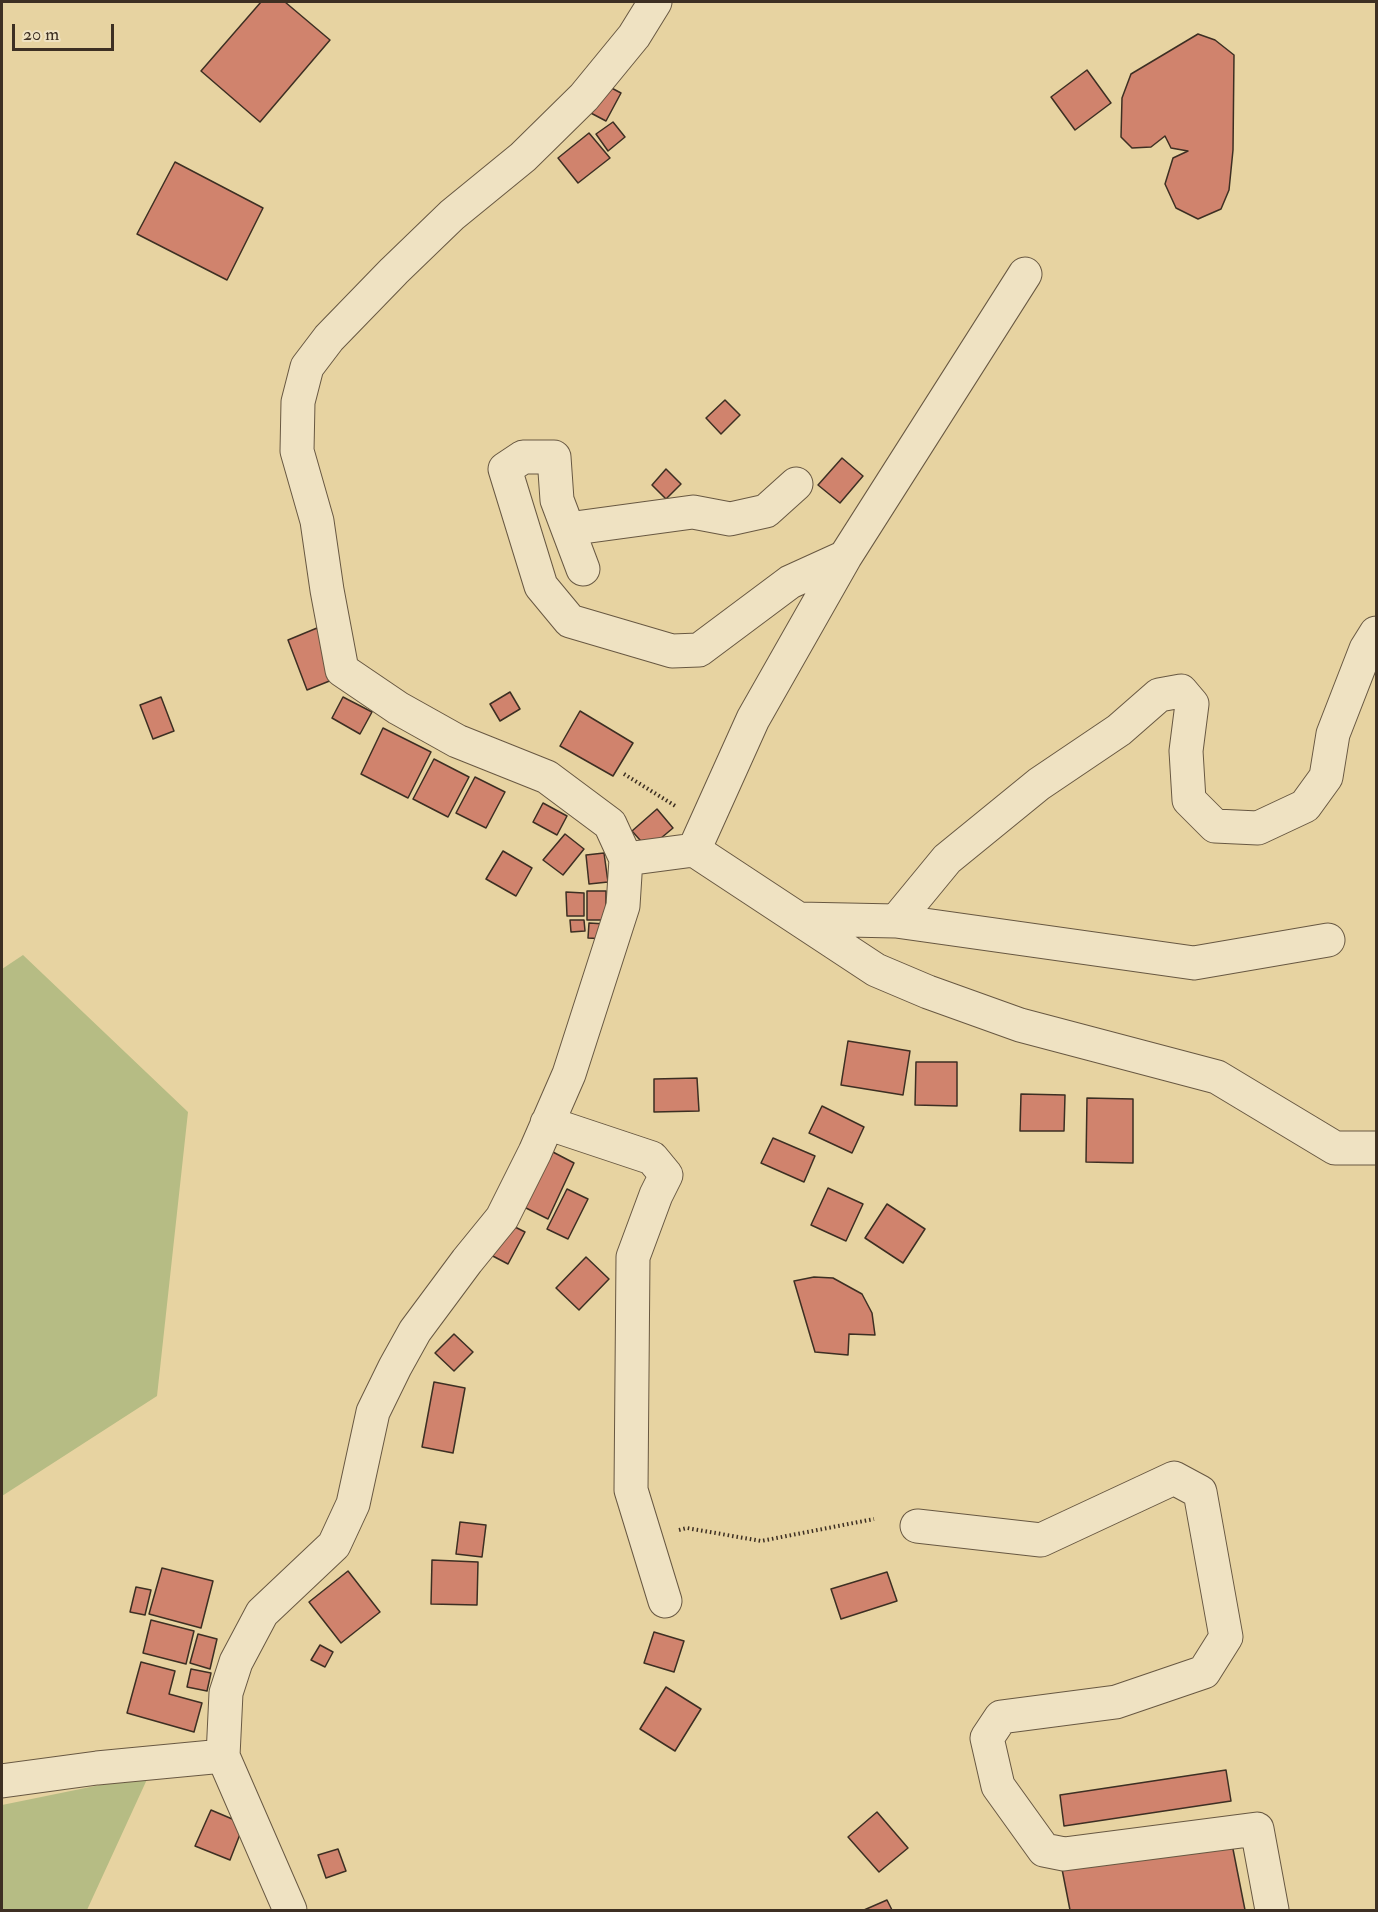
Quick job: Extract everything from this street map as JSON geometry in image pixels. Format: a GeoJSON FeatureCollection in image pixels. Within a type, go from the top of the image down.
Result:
{"type":"FeatureCollection","features":[{"type":"Feature","properties":{"kind":"street"},"geometry":{"type":"LineString","coordinates":[[290,1911],[223,1756],[226,1693],[236,1662],[262,1613],[334,1545],[353,1504],[373,1413],[395,1367],[415,1331],[502,1218],[569,1074],[622,906],[626,859],[610,824],[547,777],[457,741],[398,708],[342,670],[317,521],[297,451],[298,402],[307,368],[329,338],[452,215],[523,157],[584,97],[634,36],[655,2]]}},
{"type":"Feature","properties":{"kind":"street"},"geometry":{"type":"LineString","coordinates":[[626,859],[699,837],[753,719],[844,557],[1025,274]]}},
{"type":"Feature","properties":{"kind":"street"},"geometry":{"type":"LineString","coordinates":[[583,569],[557,500],[554,457],[523,457],[505,469],[541,586],[570,621],[672,651],[699,650],[790,582],[844,557]]}},
{"type":"Feature","properties":{"kind":"street"},"geometry":{"type":"LineString","coordinates":[[567,529],[693,512],[730,519],[766,511],[796,484]]}},
{"type":"Feature","properties":{"kind":"street"},"geometry":{"type":"LineString","coordinates":[[896,921],[947,859],[1039,784],[1119,729],[1159,695],[1181,691],[1192,704],[1186,751],[1189,800],[1215,826],[1258,828],[1305,806],[1326,777],[1333,734],[1366,649],[1377,633]]}},
{"type":"Feature","properties":{"kind":"street"},"geometry":{"type":"LineString","coordinates":[[699,837],[799,919],[876,970],[928,992],[1020,1024],[1217,1077],[1335,1148],[1377,1148]]}},
{"type":"Feature","properties":{"kind":"street"},"geometry":{"type":"LineString","coordinates":[[799,919],[896,921],[1194,963],[1328,940]]}},
{"type":"Feature","properties":{"kind":"street"},"geometry":{"type":"LineString","coordinates":[[547,1123],[652,1158],[666,1175],[633,1257],[631,1490],[665,1601]]}},
{"type":"Feature","properties":{"kind":"street"},"geometry":{"type":"LineString","coordinates":[[917,1526],[1041,1540],[1174,1478],[1200,1492],[1226,1636],[1204,1672],[1116,1702],[1001,1717],[987,1738],[998,1786],[1044,1850],[1064,1854],[1257,1829],[1272,1911]]}},
{"type":"Feature","properties":{"kind":"street"},"geometry":{"type":"LineString","coordinates":[[2,1781],[96,1768],[223,1756]]}},
{"type":"Feature","properties":{"kind":"path"},"geometry":{"type":"LineString","coordinates":[[624,774],[699,837]]}},
{"type":"Feature","properties":{"kind":"path"},"geometry":{"type":"LineString","coordinates":[[647,1541],[687,1528],[761,1541],[874,1518]]}},
{"type":"Feature","properties":{"kind":"green space"},"geometry":{"type":"Polygon","coordinates":[[[23,955],[188,1112],[157,1396],[2,1496],[2,969],[23,955]]]}},
{"type":"Feature","properties":{"kind":"green space"},"geometry":{"type":"Polygon","coordinates":[[[149,1775],[87,1910],[2,1910],[2,1805],[149,1775]]]}},
{"type":"Feature","properties":{"kind":"building"},"geometry":{"type":"Polygon","coordinates":[[[261,2],[285,2],[330,40],[260,122],[201,71],[261,2]]]}},
{"type":"Feature","properties":{"kind":"building"},"geometry":{"type":"Polygon","coordinates":[[[1198,34],[1215,40],[1234,55],[1233,150],[1229,190],[1221,209],[1198,219],[1176,208],[1165,184],[1173,158],[1188,151],[1171,148],[1165,136],[1151,147],[1132,148],[1121,137],[1122,98],[1131,74],[1198,34]]]}},
{"type":"Feature","properties":{"kind":"building"},"geometry":{"type":"Polygon","coordinates":[[[1087,70],[1111,103],[1075,130],[1051,97],[1087,70]]]}},
{"type":"Feature","properties":{"kind":"building"},"geometry":{"type":"Polygon","coordinates":[[[602,83],[621,93],[606,121],[587,111],[602,83]]]}},
{"type":"Feature","properties":{"kind":"building"},"geometry":{"type":"Polygon","coordinates":[[[613,122],[625,137],[608,151],[596,134],[613,122]]]}},
{"type":"Feature","properties":{"kind":"building"},"geometry":{"type":"Polygon","coordinates":[[[589,133],[610,158],[578,183],[558,158],[589,133]]]}},
{"type":"Feature","properties":{"kind":"building"},"geometry":{"type":"Polygon","coordinates":[[[175,162],[263,208],[227,280],[137,234],[175,162]]]}},
{"type":"Feature","properties":{"kind":"building"},"geometry":{"type":"Polygon","coordinates":[[[725,400],[740,415],[721,434],[706,418],[725,400]]]}},
{"type":"Feature","properties":{"kind":"building"},"geometry":{"type":"Polygon","coordinates":[[[842,458],[863,476],[840,503],[818,485],[842,458]]]}},
{"type":"Feature","properties":{"kind":"building"},"geometry":{"type":"Polygon","coordinates":[[[666,469],[681,484],[666,499],[652,485],[666,469]]]}},
{"type":"Feature","properties":{"kind":"building"},"geometry":{"type":"Polygon","coordinates":[[[317,628],[337,678],[307,690],[288,640],[317,628]]]}},
{"type":"Feature","properties":{"kind":"building"},"geometry":{"type":"Polygon","coordinates":[[[510,692],[520,709],[500,721],[490,704],[510,692]]]}},
{"type":"Feature","properties":{"kind":"building"},"geometry":{"type":"Polygon","coordinates":[[[161,697],[174,731],[153,739],[140,705],[161,697]]]}},
{"type":"Feature","properties":{"kind":"building"},"geometry":{"type":"Polygon","coordinates":[[[343,697],[372,712],[360,734],[332,718],[343,697]]]}},
{"type":"Feature","properties":{"kind":"building"},"geometry":{"type":"Polygon","coordinates":[[[580,711],[633,743],[613,776],[560,746],[580,711]]]}},
{"type":"Feature","properties":{"kind":"building"},"geometry":{"type":"Polygon","coordinates":[[[383,728],[431,752],[408,798],[361,774],[383,728]]]}},
{"type":"Feature","properties":{"kind":"building"},"geometry":{"type":"Polygon","coordinates":[[[434,759],[469,777],[448,817],[413,799],[434,759]]]}},
{"type":"Feature","properties":{"kind":"building"},"geometry":{"type":"Polygon","coordinates":[[[475,777],[505,792],[486,828],[456,813],[475,777]]]}},
{"type":"Feature","properties":{"kind":"building"},"geometry":{"type":"Polygon","coordinates":[[[543,803],[567,816],[557,835],[533,822],[543,803]]]}},
{"type":"Feature","properties":{"kind":"building"},"geometry":{"type":"Polygon","coordinates":[[[657,809],[673,828],[648,849],[632,831],[657,809]]]}},
{"type":"Feature","properties":{"kind":"building"},"geometry":{"type":"Polygon","coordinates":[[[565,834],[584,849],[563,875],[543,860],[565,834]]]}},
{"type":"Feature","properties":{"kind":"building"},"geometry":{"type":"Polygon","coordinates":[[[503,851],[532,868],[516,896],[486,879],[503,851]]]}},
{"type":"Feature","properties":{"kind":"building"},"geometry":{"type":"Polygon","coordinates":[[[604,853],[608,882],[589,884],[586,855],[604,853]]]}},
{"type":"Feature","properties":{"kind":"building"},"geometry":{"type":"Polygon","coordinates":[[[587,891],[606,891],[606,920],[587,920],[587,891]]]}},
{"type":"Feature","properties":{"kind":"building"},"geometry":{"type":"Polygon","coordinates":[[[566,892],[584,893],[584,916],[567,916],[566,892]]]}},
{"type":"Feature","properties":{"kind":"building"},"geometry":{"type":"Polygon","coordinates":[[[570,920],[584,920],[585,931],[571,932],[570,920]]]}},
{"type":"Feature","properties":{"kind":"building"},"geometry":{"type":"Polygon","coordinates":[[[589,923],[606,924],[605,939],[588,938],[589,923]]]}},
{"type":"Feature","properties":{"kind":"building"},"geometry":{"type":"Polygon","coordinates":[[[848,1041],[910,1051],[903,1095],[841,1085],[848,1041]]]}},
{"type":"Feature","properties":{"kind":"building"},"geometry":{"type":"Polygon","coordinates":[[[916,1062],[957,1062],[957,1106],[915,1105],[916,1062]]]}},
{"type":"Feature","properties":{"kind":"building"},"geometry":{"type":"Polygon","coordinates":[[[697,1078],[699,1111],[654,1112],[654,1079],[697,1078]]]}},
{"type":"Feature","properties":{"kind":"building"},"geometry":{"type":"Polygon","coordinates":[[[1021,1094],[1065,1095],[1064,1131],[1020,1131],[1021,1094]]]}},
{"type":"Feature","properties":{"kind":"building"},"geometry":{"type":"Polygon","coordinates":[[[1087,1098],[1133,1099],[1133,1163],[1086,1162],[1087,1098]]]}},
{"type":"Feature","properties":{"kind":"building"},"geometry":{"type":"Polygon","coordinates":[[[822,1106],[864,1127],[852,1153],[809,1133],[822,1106]]]}},
{"type":"Feature","properties":{"kind":"building"},"geometry":{"type":"Polygon","coordinates":[[[773,1138],[815,1156],[804,1182],[761,1163],[773,1138]]]}},
{"type":"Feature","properties":{"kind":"building"},"geometry":{"type":"Polygon","coordinates":[[[549,1150],[574,1163],[548,1219],[522,1206],[549,1150]]]}},
{"type":"Feature","properties":{"kind":"building"},"geometry":{"type":"Polygon","coordinates":[[[828,1188],[863,1204],[846,1241],[811,1225],[828,1188]]]}},
{"type":"Feature","properties":{"kind":"building"},"geometry":{"type":"Polygon","coordinates":[[[567,1189],[588,1199],[568,1239],[547,1229],[567,1189]]]}},
{"type":"Feature","properties":{"kind":"building"},"geometry":{"type":"Polygon","coordinates":[[[887,1204],[925,1229],[903,1263],[865,1238],[887,1204]]]}},
{"type":"Feature","properties":{"kind":"building"},"geometry":{"type":"Polygon","coordinates":[[[505,1222],[525,1232],[508,1264],[489,1254],[505,1222]]]}},
{"type":"Feature","properties":{"kind":"building"},"geometry":{"type":"Polygon","coordinates":[[[586,1257],[609,1279],[579,1310],[556,1288],[586,1257]]]}},
{"type":"Feature","properties":{"kind":"building"},"geometry":{"type":"Polygon","coordinates":[[[814,1277],[833,1278],[862,1294],[872,1313],[875,1335],[849,1334],[848,1355],[815,1352],[794,1281],[814,1277]]]}},
{"type":"Feature","properties":{"kind":"building"},"geometry":{"type":"Polygon","coordinates":[[[454,1334],[473,1352],[454,1371],[435,1353],[454,1334]]]}},
{"type":"Feature","properties":{"kind":"building"},"geometry":{"type":"Polygon","coordinates":[[[434,1382],[465,1388],[453,1453],[422,1447],[434,1382]]]}},
{"type":"Feature","properties":{"kind":"building"},"geometry":{"type":"Polygon","coordinates":[[[460,1522],[486,1525],[482,1557],[456,1554],[460,1522]]]}},
{"type":"Feature","properties":{"kind":"building"},"geometry":{"type":"Polygon","coordinates":[[[432,1560],[478,1562],[477,1605],[431,1604],[432,1560]]]}},
{"type":"Feature","properties":{"kind":"building"},"geometry":{"type":"Polygon","coordinates":[[[162,1568],[213,1581],[201,1628],[149,1614],[162,1568]]]}},
{"type":"Feature","properties":{"kind":"building"},"geometry":{"type":"Polygon","coordinates":[[[348,1571],[380,1612],[341,1643],[309,1602],[348,1571]]]}},
{"type":"Feature","properties":{"kind":"building"},"geometry":{"type":"Polygon","coordinates":[[[887,1572],[897,1601],[841,1619],[831,1589],[887,1572]]]}},
{"type":"Feature","properties":{"kind":"building"},"geometry":{"type":"Polygon","coordinates":[[[136,1587],[151,1590],[145,1615],[130,1612],[136,1587]]]}},
{"type":"Feature","properties":{"kind":"building"},"geometry":{"type":"Polygon","coordinates":[[[151,1620],[194,1631],[186,1664],[143,1653],[151,1620]]]}},
{"type":"Feature","properties":{"kind":"building"},"geometry":{"type":"Polygon","coordinates":[[[654,1632],[684,1641],[674,1672],[644,1663],[654,1632]]]}},
{"type":"Feature","properties":{"kind":"building"},"geometry":{"type":"Polygon","coordinates":[[[198,1634],[217,1639],[210,1669],[190,1663],[198,1634]]]}},
{"type":"Feature","properties":{"kind":"building"},"geometry":{"type":"Polygon","coordinates":[[[320,1645],[333,1652],[325,1667],[311,1660],[320,1645]]]}},
{"type":"Feature","properties":{"kind":"building"},"geometry":{"type":"Polygon","coordinates":[[[141,1662],[175,1671],[169,1694],[202,1703],[194,1732],[127,1713],[141,1662]]]}},
{"type":"Feature","properties":{"kind":"building"},"geometry":{"type":"Polygon","coordinates":[[[191,1669],[211,1673],[207,1691],[187,1687],[191,1669]]]}},
{"type":"Feature","properties":{"kind":"building"},"geometry":{"type":"Polygon","coordinates":[[[666,1687],[701,1709],[675,1751],[640,1729],[666,1687]]]}},
{"type":"Feature","properties":{"kind":"building"},"geometry":{"type":"Polygon","coordinates":[[[1226,1770],[1231,1801],[1064,1826],[1060,1795],[1226,1770]]]}},
{"type":"Feature","properties":{"kind":"building"},"geometry":{"type":"Polygon","coordinates":[[[211,1810],[244,1824],[230,1860],[195,1846],[211,1810]]]}},
{"type":"Feature","properties":{"kind":"building"},"geometry":{"type":"Polygon","coordinates":[[[877,1812],[908,1848],[879,1872],[848,1837],[877,1812]]]}},
{"type":"Feature","properties":{"kind":"building"},"geometry":{"type":"Polygon","coordinates":[[[1231,1839],[1245,1910],[1070,1910],[1062,1869],[1231,1839]]]}},
{"type":"Feature","properties":{"kind":"building"},"geometry":{"type":"Polygon","coordinates":[[[338,1849],[346,1871],[326,1878],[318,1855],[338,1849]]]}},
{"type":"Feature","properties":{"kind":"building"},"geometry":{"type":"Polygon","coordinates":[[[887,1900],[892,1910],[864,1910],[887,1900]]]}}]}
